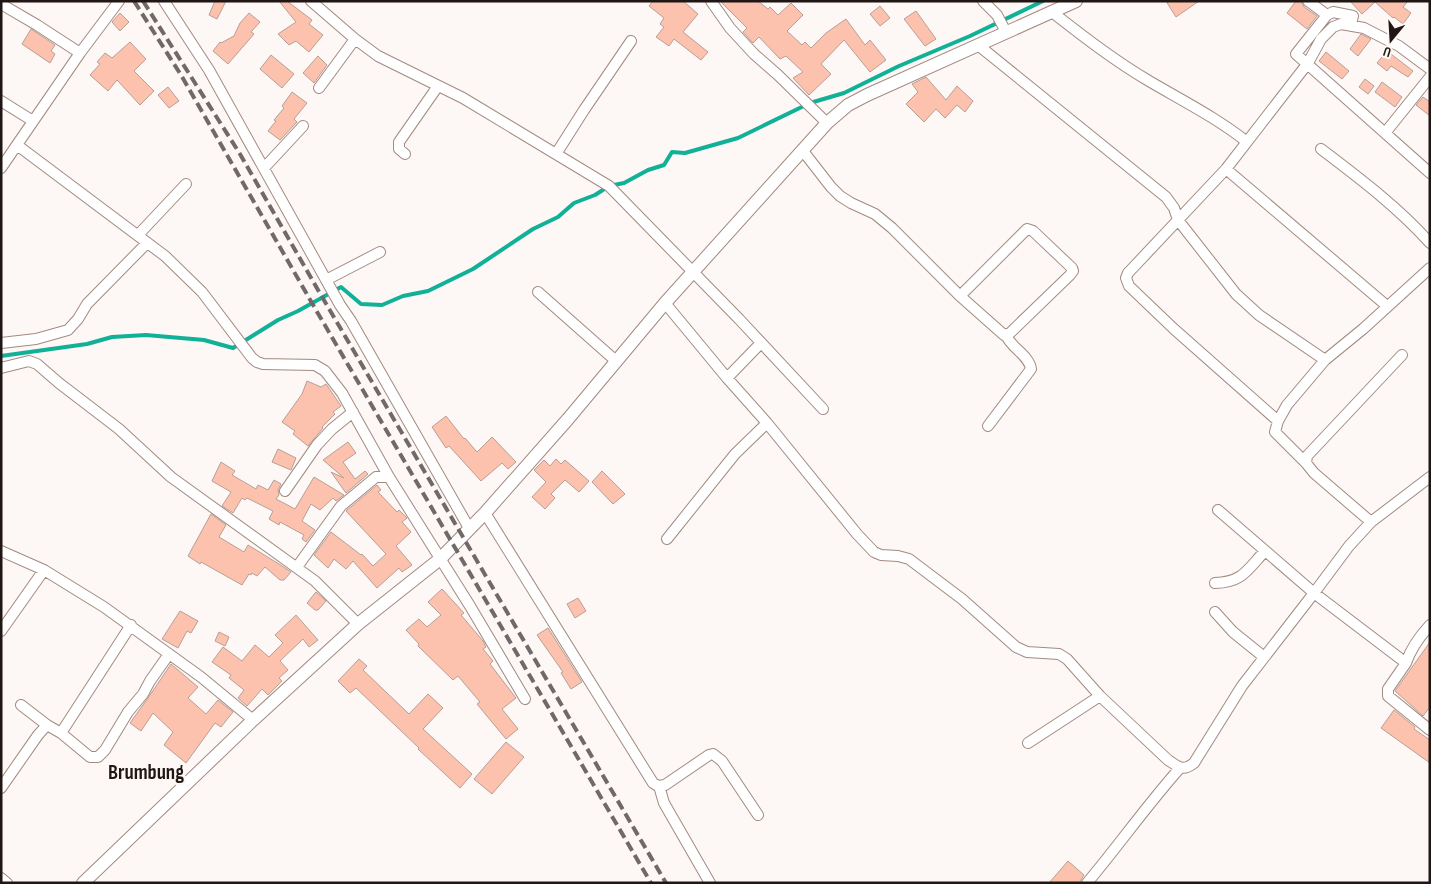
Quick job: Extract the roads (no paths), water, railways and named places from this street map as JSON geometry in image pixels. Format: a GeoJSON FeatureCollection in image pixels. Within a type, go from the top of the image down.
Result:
{"type":"FeatureCollection","features":[{"type":"Feature","properties":{"kind":"street"},"geometry":{"type":"LineString","coordinates":[[164,1],[200,56],[445,489],[470,528]]}},
{"type":"Feature","properties":{"kind":"street"},"geometry":{"type":"LineString","coordinates":[[310,1],[378,56],[463,98],[609,186],[823,409]]}},
{"type":"Feature","properties":{"kind":"street"},"geometry":{"type":"LineString","coordinates":[[711,1],[730,28],[827,123]]}},
{"type":"Feature","properties":{"kind":"street"},"geometry":{"type":"LineString","coordinates":[[983,1],[997,15],[1005,30]]}},
{"type":"Feature","properties":{"kind":"street"},"geometry":{"type":"LineString","coordinates":[[83,883],[253,720],[358,624],[440,559],[485,513],[568,419],[692,272],[827,123],[848,105],[867,95],[978,45],[1005,30],[1076,1]]}},
{"type":"Feature","properties":{"kind":"street"},"geometry":{"type":"LineString","coordinates":[[1308,1],[1327,15]]}},
{"type":"Feature","properties":{"kind":"street"},"geometry":{"type":"LineString","coordinates":[[1,168],[116,3]]}},
{"type":"Feature","properties":{"kind":"street"},"geometry":{"type":"LineString","coordinates":[[1,4],[80,53]]}},
{"type":"Feature","properties":{"kind":"street"},"geometry":{"type":"LineString","coordinates":[[1052,12],[1108,55],[1231,129],[1247,142]]}},
{"type":"Feature","properties":{"kind":"street"},"geometry":{"type":"LineString","coordinates":[[1351,24],[1354,16],[1333,12],[1327,15],[1296,54],[1430,173]]}},
{"type":"Feature","properties":{"kind":"street"},"geometry":{"type":"LineString","coordinates":[[1278,421],[1174,329],[1129,286],[1126,278],[1128,273],[1226,169],[1308,63],[1328,30],[1340,24],[1351,24],[1377,33],[1430,69]]}},
{"type":"Feature","properties":{"kind":"street"},"geometry":{"type":"LineString","coordinates":[[319,88],[355,39]]}},
{"type":"Feature","properties":{"kind":"street"},"geometry":{"type":"LineString","coordinates":[[556,154],[631,40]]}},
{"type":"Feature","properties":{"kind":"street"},"geometry":{"type":"LineString","coordinates":[[978,45],[1166,197],[1174,208],[1178,220],[1236,294],[1260,315],[1325,360]]}},
{"type":"Feature","properties":{"kind":"street"},"geometry":{"type":"LineString","coordinates":[[1385,133],[1430,76]]}},
{"type":"Feature","properties":{"kind":"street"},"geometry":{"type":"LineString","coordinates":[[405,154],[399,149],[399,142],[438,86]]}},
{"type":"Feature","properties":{"kind":"street"},"geometry":{"type":"LineString","coordinates":[[1,100],[33,121]]}},
{"type":"Feature","properties":{"kind":"street"},"geometry":{"type":"LineString","coordinates":[[264,168],[303,126]]}},
{"type":"Feature","properties":{"kind":"street"},"geometry":{"type":"LineString","coordinates":[[17,145],[165,256],[202,292],[256,362],[320,367],[342,393],[354,412],[389,477],[470,606],[525,699]]}},
{"type":"Feature","properties":{"kind":"street"},"geometry":{"type":"LineString","coordinates":[[1321,150],[1382,197],[1430,243]]}},
{"type":"Feature","properties":{"kind":"street"},"geometry":{"type":"LineString","coordinates":[[803,151],[831,188],[851,203],[875,214],[892,228],[960,296],[999,332],[1006,335],[1029,362],[1032,369],[988,426]]}},
{"type":"Feature","properties":{"kind":"street"},"geometry":{"type":"LineString","coordinates":[[1226,169],[1387,306]]}},
{"type":"Feature","properties":{"kind":"street"},"geometry":{"type":"LineString","coordinates":[[138,235],[186,184]]}},
{"type":"Feature","properties":{"kind":"street"},"geometry":{"type":"LineString","coordinates":[[960,296],[1027,229],[1033,231],[1072,268],[1072,272],[1006,335]]}},
{"type":"Feature","properties":{"kind":"street"},"geometry":{"type":"LineString","coordinates":[[1,343],[36,339],[68,330],[78,319],[87,304],[147,243]]}},
{"type":"Feature","properties":{"kind":"street"},"geometry":{"type":"LineString","coordinates":[[328,282],[380,252]]}},
{"type":"Feature","properties":{"kind":"street"},"geometry":{"type":"LineString","coordinates":[[1371,522],[1314,473],[1274,432],[1287,406],[1325,360],[1430,268]]}},
{"type":"Feature","properties":{"kind":"street"},"geometry":{"type":"LineString","coordinates":[[538,292],[616,361]]}},
{"type":"Feature","properties":{"kind":"street"},"geometry":{"type":"LineString","coordinates":[[665,303],[874,552],[881,556],[903,557],[914,563],[962,599],[1016,647],[1027,652],[1059,654],[1067,659],[1100,696],[1168,760],[1180,768],[1188,768],[1194,763],[1242,686],[1349,546],[1371,522],[1430,477]]}},
{"type":"Feature","properties":{"kind":"street"},"geometry":{"type":"LineString","coordinates":[[726,378],[761,343]]}},
{"type":"Feature","properties":{"kind":"street"},"geometry":{"type":"LineString","coordinates":[[1306,463],[1307,456],[1402,355]]}},
{"type":"Feature","properties":{"kind":"street"},"geometry":{"type":"LineString","coordinates":[[1,368],[29,361],[37,364],[118,429],[171,477],[315,581],[358,624]]}},
{"type":"Feature","properties":{"kind":"street"},"geometry":{"type":"LineString","coordinates":[[285,491],[317,445],[354,412]]}},
{"type":"Feature","properties":{"kind":"street"},"geometry":{"type":"LineString","coordinates":[[667,539],[735,454],[767,423]]}},
{"type":"Feature","properties":{"kind":"street"},"geometry":{"type":"LineString","coordinates":[[297,567],[341,506],[376,478],[389,477]]}},
{"type":"Feature","properties":{"kind":"street"},"geometry":{"type":"LineString","coordinates":[[1218,510],[1314,593],[1406,663]]}},
{"type":"Feature","properties":{"kind":"street"},"geometry":{"type":"LineString","coordinates":[[485,513],[496,529],[500,540],[653,783],[659,786],[665,785],[709,755],[715,755],[722,761],[758,815]]}},
{"type":"Feature","properties":{"kind":"street"},"geometry":{"type":"LineString","coordinates":[[1,551],[44,570],[131,625],[253,720]]}},
{"type":"Feature","properties":{"kind":"street"},"geometry":{"type":"LineString","coordinates":[[1214,583],[1235,580],[1265,551]]}},
{"type":"Feature","properties":{"kind":"street"},"geometry":{"type":"LineString","coordinates":[[1,631],[44,570]]}},
{"type":"Feature","properties":{"kind":"street"},"geometry":{"type":"LineString","coordinates":[[1215,612],[1233,632],[1264,657]]}},
{"type":"Feature","properties":{"kind":"street"},"geometry":{"type":"LineString","coordinates":[[61,733],[131,625]]}},
{"type":"Feature","properties":{"kind":"street"},"geometry":{"type":"LineString","coordinates":[[1428,725],[1388,696],[1388,689],[1406,663],[1410,651],[1418,638],[1430,625]]}},
{"type":"Feature","properties":{"kind":"street"},"geometry":{"type":"LineString","coordinates":[[21,705],[61,733],[90,757],[98,757],[105,750],[128,712],[143,694],[170,654]]}},
{"type":"Feature","properties":{"kind":"street"},"geometry":{"type":"LineString","coordinates":[[1028,744],[1100,696]]}},
{"type":"Feature","properties":{"kind":"street"},"geometry":{"type":"LineString","coordinates":[[1,788],[47,725]]}},
{"type":"Feature","properties":{"kind":"street"},"geometry":{"type":"LineString","coordinates":[[1086,883],[1180,768]]}},
{"type":"Feature","properties":{"kind":"street"},"geometry":{"type":"LineString","coordinates":[[659,786],[664,803],[710,883]]}},
{"type":"Feature","properties":{"kind":"street"},"geometry":{"type":"LineString","coordinates":[[1,878],[7,883]]}},
{"type":"Feature","properties":{"kind":"waterway"},"geometry":{"type":"LineString","coordinates":[[1,356],[87,344],[112,337],[146,335],[204,340],[233,348],[278,320],[341,287],[361,304],[382,305],[403,296],[428,291],[473,269],[533,229],[558,217],[574,203],[595,195],[609,186],[624,183],[648,170],[664,165],[672,152],[685,153],[738,138],[810,103],[844,93],[1043,1]]}},
{"type":"Feature","properties":{"kind":"railway"},"geometry":{"type":"LineString","coordinates":[[134,1],[181,75],[651,883]]}},
{"type":"Feature","properties":{"kind":"railway"},"geometry":{"type":"LineString","coordinates":[[143,1],[240,154],[666,883]]}},
{"type":"Feature","properties":{"kind":"district","name":"Brumbung"},"geometry":{"type":"Point","coordinates":[146,772]}}]}
